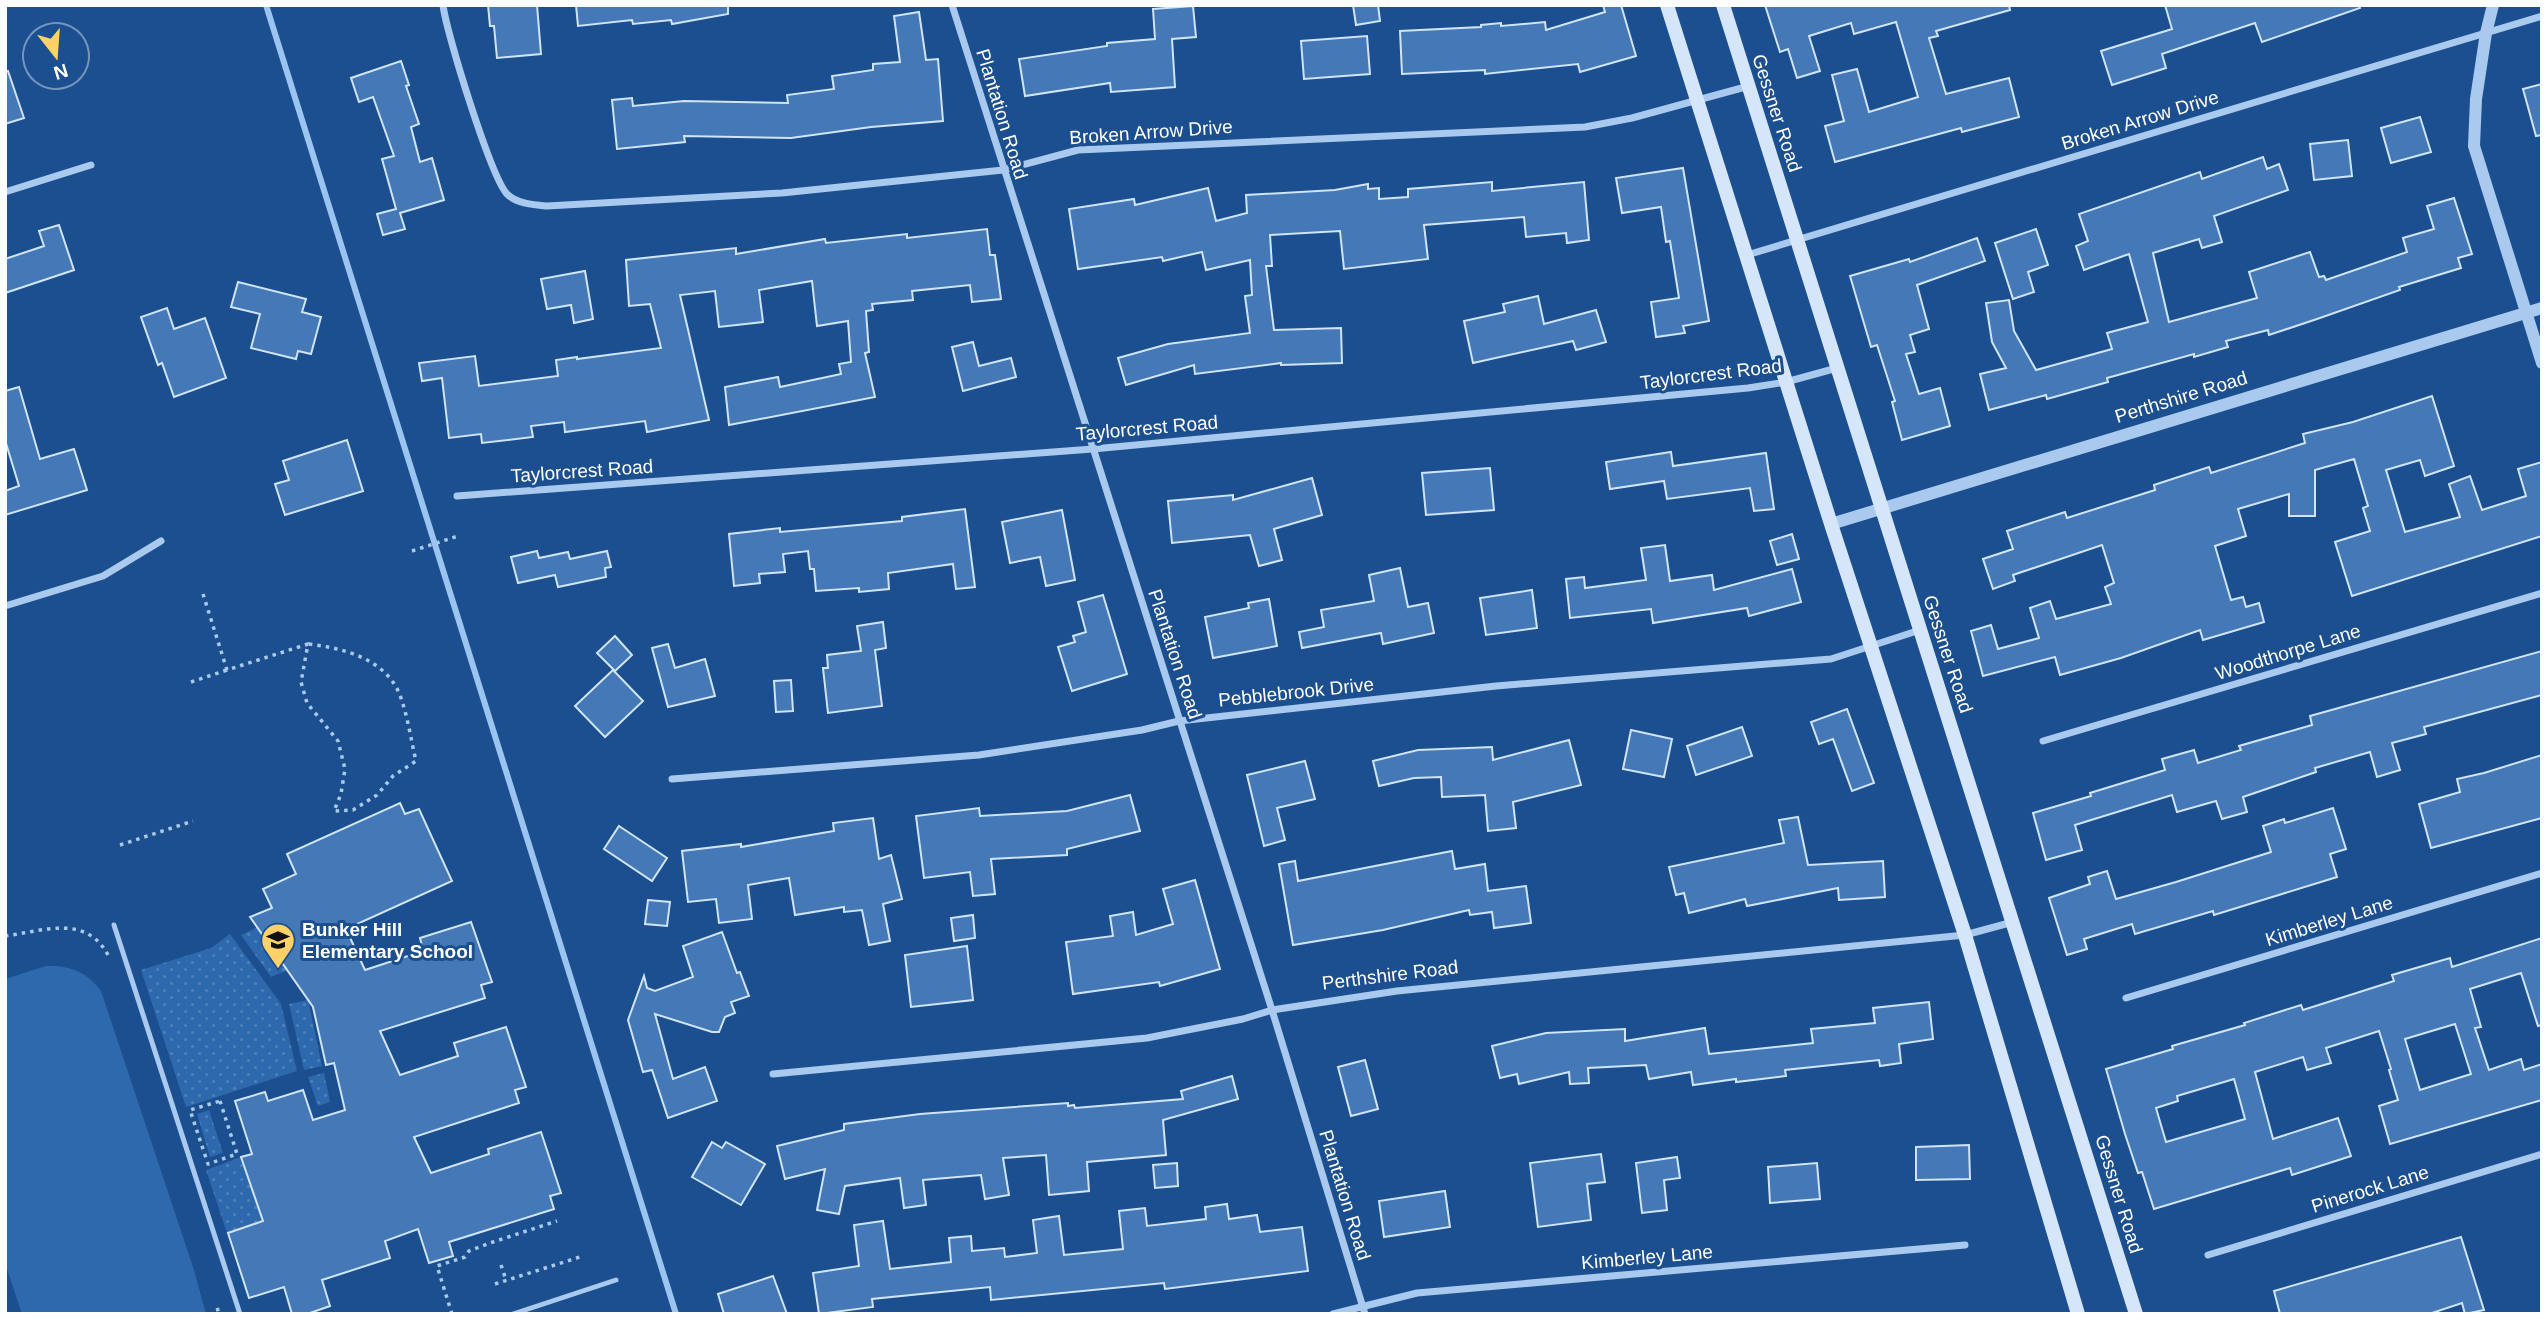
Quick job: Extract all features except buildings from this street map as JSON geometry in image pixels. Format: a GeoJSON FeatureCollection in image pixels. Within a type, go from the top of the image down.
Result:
{"type":"FeatureCollection","features":[{"type":"Feature","properties":{"kind":"main road"},"geometry":{"type":"LineString","coordinates":[[1667,5],[1831,524],[1965,935],[2078,1314]]}},
{"type":"Feature","properties":{"kind":"main road","name":"Gessner Road"},"geometry":{"type":"LineString","coordinates":[[1723,5],[2136,1314]]}},
{"type":"Feature","properties":{"kind":"street","name":"Broken Arrow Drive"},"geometry":{"type":"LineString","coordinates":[[443,5],[496,178],[508,196],[529,205],[782,193],[1003,170],[1078,150],[1585,127],[1749,86]]}},
{"type":"Feature","properties":{"kind":"street","name":"Plantation Road"},"geometry":{"type":"LineString","coordinates":[[952,5],[1272,1010],[1364,1310]]}},
{"type":"Feature","properties":{"kind":"street"},"geometry":{"type":"LineString","coordinates":[[2493,5],[2476,99],[2474,146],[2542,363]]}},
{"type":"Feature","properties":{"kind":"street","name":"Broken Arrow Drive"},"geometry":{"type":"LineString","coordinates":[[1747,255],[2542,16]]}},
{"type":"Feature","properties":{"kind":"street"},"geometry":{"type":"LineString","coordinates":[[5,192],[91,165]]}},
{"type":"Feature","properties":{"kind":"street","name":"Perthshire Road"},"geometry":{"type":"LineString","coordinates":[[1831,524],[2542,308]]}},
{"type":"Feature","properties":{"kind":"street","name":"Taylorcrest Road"},"geometry":{"type":"LineString","coordinates":[[457,496],[1093,449],[1748,388],[1786,382],[1837,368]]}},
{"type":"Feature","properties":{"kind":"street"},"geometry":{"type":"LineString","coordinates":[[5,606],[103,576],[161,541]]}},
{"type":"Feature","properties":{"kind":"street","name":"Woodthorpe Lane"},"geometry":{"type":"LineString","coordinates":[[2043,741],[2542,593]]}},
{"type":"Feature","properties":{"kind":"street","name":"Pebblebrook Drive"},"geometry":{"type":"LineString","coordinates":[[673,779],[979,755],[1142,730],[1179,720],[1496,686],[1831,659],[1872,648],[1920,630]]}},
{"type":"Feature","properties":{"kind":"street","name":"Kimberley Lane"},"geometry":{"type":"LineString","coordinates":[[2126,998],[2542,873]]}},
{"type":"Feature","properties":{"kind":"street","name":"Perthshire Road"},"geometry":{"type":"LineString","coordinates":[[774,1074],[1147,1038],[1243,1019],[1272,1010],[1397,991],[1965,935],[2013,922]]}},
{"type":"Feature","properties":{"kind":"street","name":"Pinerock Lane"},"geometry":{"type":"LineString","coordinates":[[2208,1255],[2542,1154]]}},
{"type":"Feature","properties":{"kind":"street","name":"Kimberley Lane"},"geometry":{"type":"LineString","coordinates":[[1333,1314],[1364,1310],[1417,1293],[1965,1245]]}},
{"type":"Feature","properties":{"kind":"lane"},"geometry":{"type":"LineString","coordinates":[[114,925],[240,1314]]}},
{"type":"Feature","properties":{"kind":"lane"},"geometry":{"type":"LineString","coordinates":[[513,1314],[616,1280]]}},
{"type":"Feature","properties":{"kind":"path"},"geometry":{"type":"LineString","coordinates":[[412,551],[458,536]]}},
{"type":"Feature","properties":{"kind":"path"},"geometry":{"type":"LineString","coordinates":[[203,594],[227,670]]}},
{"type":"Feature","properties":{"kind":"path"},"geometry":{"type":"LineString","coordinates":[[191,682],[307,644],[337,648],[360,656],[378,668],[400,695],[416,761],[393,776],[377,795],[353,810],[334,811],[341,794],[345,769],[338,741],[307,703],[301,682],[307,644]]}},
{"type":"Feature","properties":{"kind":"path"},"geometry":{"type":"LineString","coordinates":[[120,845],[193,821]]}},
{"type":"Feature","properties":{"kind":"path"},"geometry":{"type":"LineString","coordinates":[[5,936],[59,928],[79,929],[96,938],[111,963]]}},
{"type":"Feature","properties":{"kind":"path"},"geometry":{"type":"LineString","coordinates":[[220,1101],[237,1154],[208,1164],[190,1110],[220,1101]]}},
{"type":"Feature","properties":{"kind":"path"},"geometry":{"type":"LineString","coordinates":[[452,1314],[437,1266],[465,1256],[469,1251],[557,1221]]}},
{"type":"Feature","properties":{"kind":"path"},"geometry":{"type":"LineString","coordinates":[[495,1284],[583,1256]]}},
{"type":"Feature","properties":{"kind":"path"},"geometry":{"type":"LineString","coordinates":[[501,1265],[506,1280]]}},
{"type":"Feature","properties":{"kind":"path"},"geometry":{"type":"LineString","coordinates":[[216,1310],[223,1308],[225,1314]]}},
{"type":"Feature","properties":{"kind":"shaded area"},"geometry":{"type":"Polygon","coordinates":[[[258,927],[288,970],[271,977],[241,935],[258,927]]]}},
{"type":"Feature","properties":{"kind":"shaded area"},"geometry":{"type":"Polygon","coordinates":[[[230,934],[281,1004],[297,1071],[186,1107],[141,970],[211,948],[230,934]]]}},
{"type":"Feature","properties":{"kind":"shaded area"},"geometry":{"type":"Polygon","coordinates":[[[46,966],[63,967],[84,974],[101,991],[194,1270],[206,1314],[22,1314],[5,1263],[5,979],[46,966]]]}},
{"type":"Feature","properties":{"kind":"shaded area"},"geometry":{"type":"Polygon","coordinates":[[[308,1000],[322,1066],[304,1070],[289,1004],[308,1000]]]}},
{"type":"Feature","properties":{"kind":"shaded area"},"geometry":{"type":"Polygon","coordinates":[[[324,1073],[330,1102],[318,1106],[308,1077],[324,1073]]]}},
{"type":"Feature","properties":{"kind":"shaded area"},"geometry":{"type":"Polygon","coordinates":[[[209,1110],[223,1153],[210,1157],[197,1114],[209,1110]]]}},
{"type":"Feature","properties":{"kind":"shaded area"},"geometry":{"type":"Polygon","coordinates":[[[241,1157],[263,1221],[227,1233],[206,1170],[241,1157]]]}},
{"type":"Feature","properties":{"kind":"waterway"},"geometry":{"type":"LineString","coordinates":[[266,5],[676,1314]]}},
{"type":"Feature","properties":{"kind":"place","name":"Bunker Hill Elementary School"},"geometry":{"type":"Point","coordinates":[278,970]}}]}
